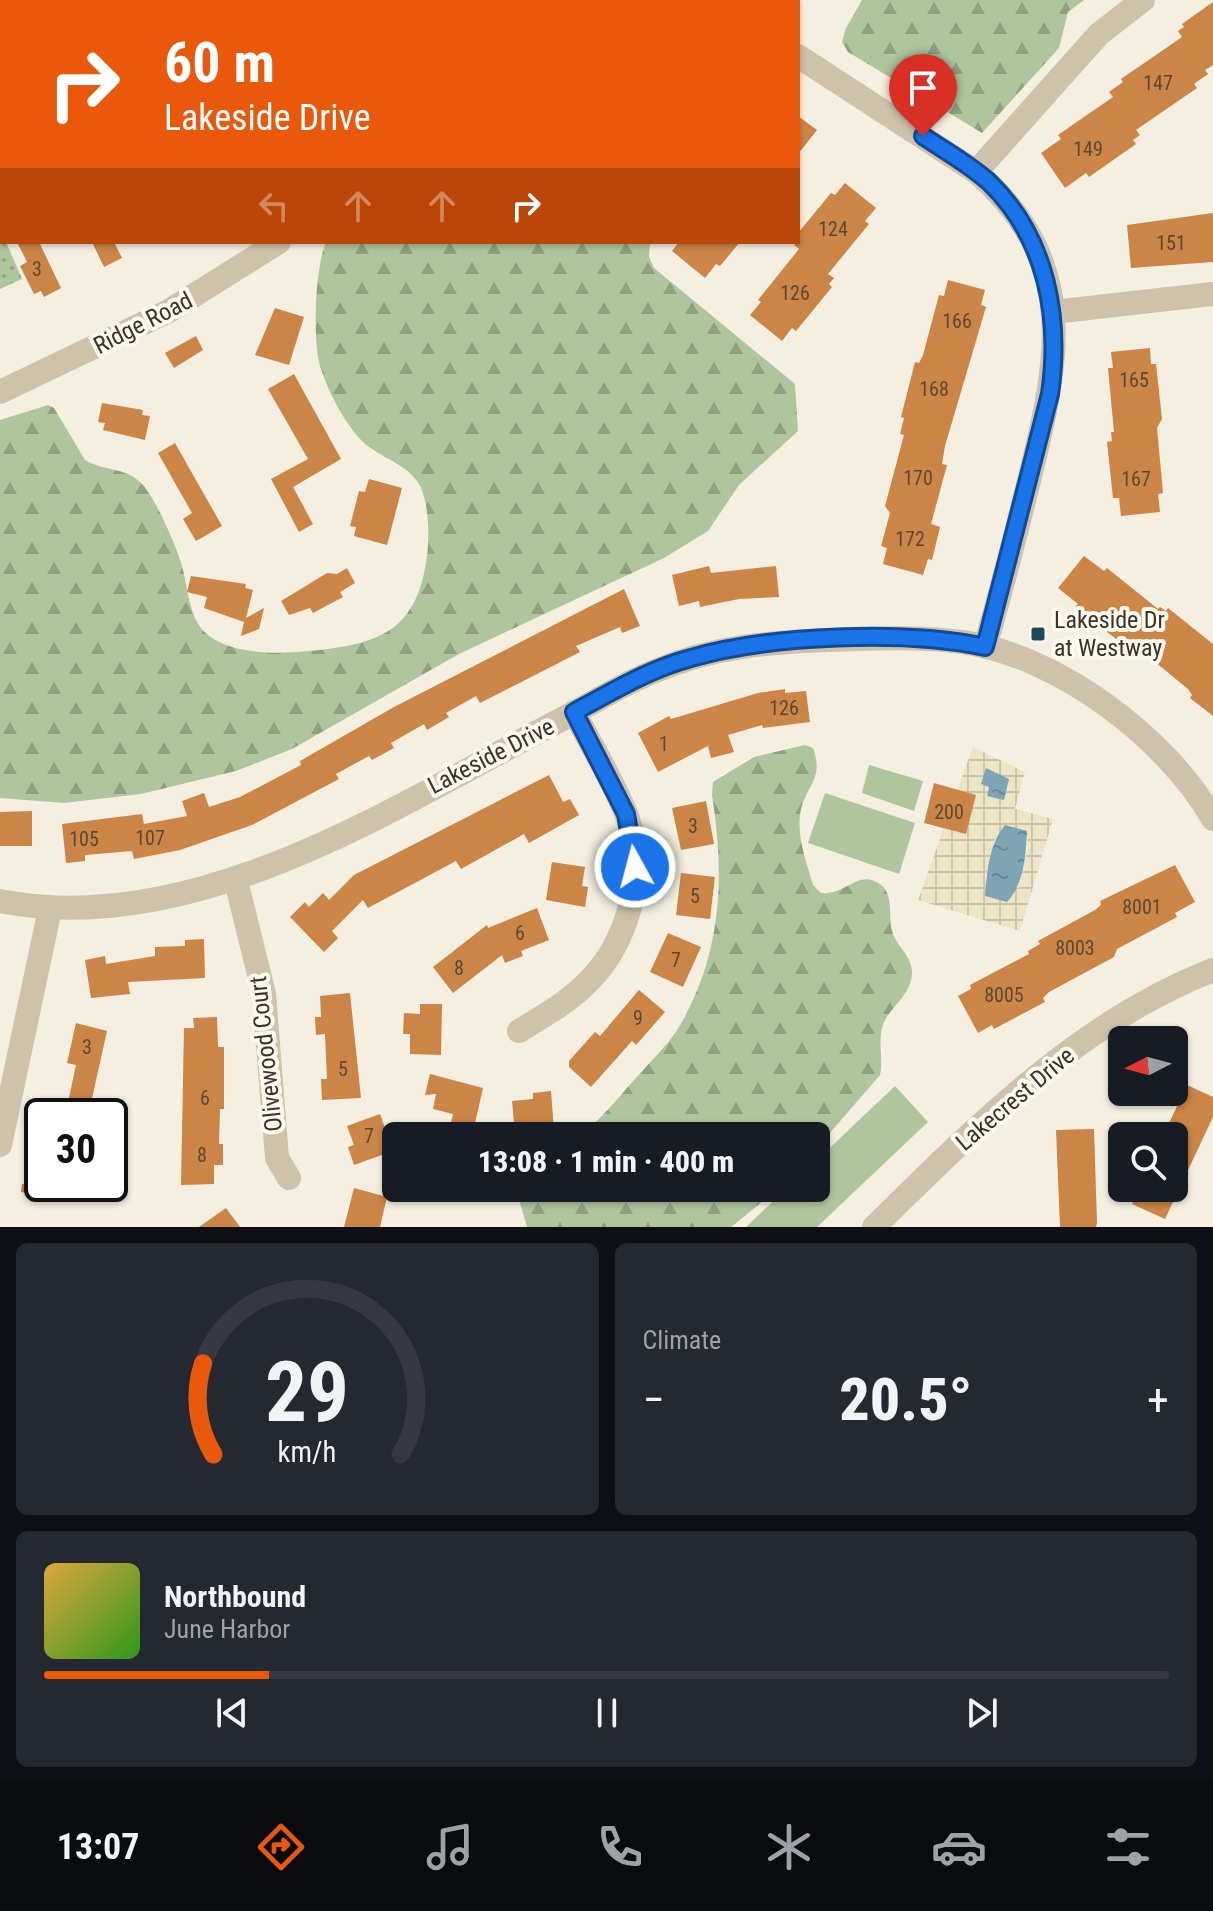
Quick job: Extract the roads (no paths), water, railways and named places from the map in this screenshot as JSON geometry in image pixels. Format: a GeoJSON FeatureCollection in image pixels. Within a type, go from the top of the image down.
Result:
{"type":"FeatureCollection","features":[{"type":"Feature","properties":{"kind":"street"},"geometry":{"type":"LineString","coordinates":[[976,172],[1099,34],[1143,0]]}},
{"type":"Feature","properties":{"kind":"street"},"geometry":{"type":"LineString","coordinates":[[800,57],[976,172],[1001,196],[1032,242],[1042,264],[1053,312],[1055,359],[1050,394],[985,647]]}},
{"type":"Feature","properties":{"kind":"street","name":"Ridge Road"},"geometry":{"type":"LineString","coordinates":[[0,392],[143,325],[214,285],[276,244]]}},
{"type":"Feature","properties":{"kind":"street"},"geometry":{"type":"LineString","coordinates":[[1053,312],[1213,294]]}},
{"type":"Feature","properties":{"kind":"street","name":"Lakeside Drive"},"geometry":{"type":"LineString","coordinates":[[0,901],[50,909],[145,902],[236,881],[328,840],[659,669],[720,651],[791,642],[896,638],[985,647],[1052,674],[1105,705],[1179,772],[1213,819]]}},
{"type":"Feature","properties":{"kind":"street"},"geometry":{"type":"LineString","coordinates":[[519,1031],[557,1009],[586,984],[617,940],[634,890],[634,851],[626,814],[574,712]]}},
{"type":"Feature","properties":{"kind":"street","name":"Olivewood Court"},"geometry":{"type":"LineString","coordinates":[[236,881],[264,994],[277,1158],[289,1178]]}},
{"type":"Feature","properties":{"kind":"street"},"geometry":{"type":"LineString","coordinates":[[0,1145],[50,909]]}},
{"type":"Feature","properties":{"kind":"street","name":"Lakecrest Drive"},"geometry":{"type":"LineString","coordinates":[[874,1227],[937,1165],[1055,1062],[1130,1010],[1213,970]]}},
{"type":"Feature","properties":{"kind":"water"},"geometry":{"type":"Polygon","coordinates":[[[986,768],[1009,779],[1004,800],[987,796],[989,787],[981,784],[986,768]]]}},
{"type":"Feature","properties":{"kind":"water"},"geometry":{"type":"Polygon","coordinates":[[[1005,825],[1027,831],[1021,878],[1007,902],[985,896],[992,849],[1005,825]]]}},
{"type":"Feature","properties":{"kind":"place","name":"Lakeside Dr at Westway"},"geometry":{"type":"Point","coordinates":[1038,634]}}]}
